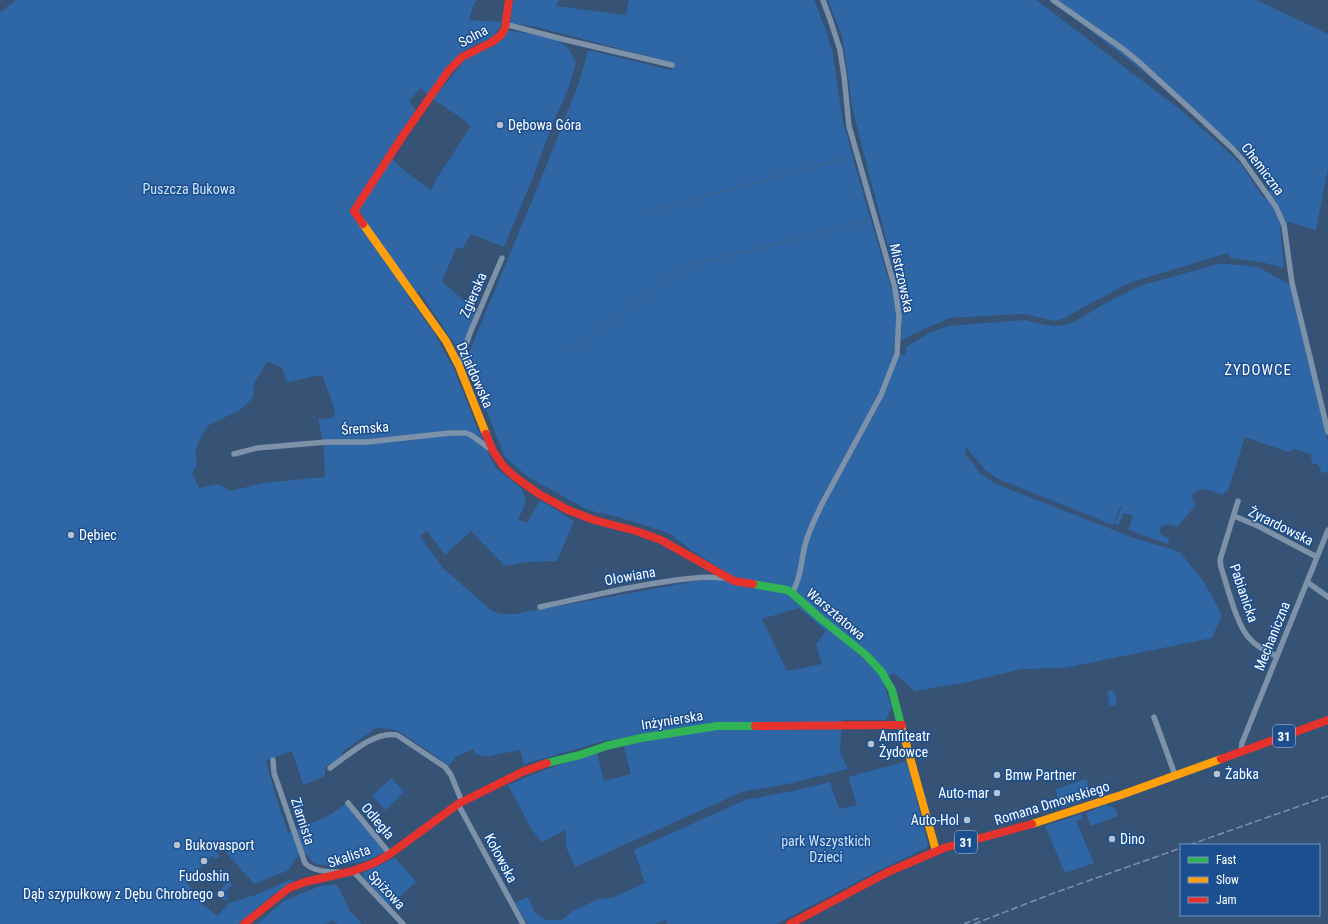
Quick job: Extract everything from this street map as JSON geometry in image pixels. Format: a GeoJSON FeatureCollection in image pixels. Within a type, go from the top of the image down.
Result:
{"type":"FeatureCollection","features":[{"type":"Feature","properties":{"kind":"street"},"geometry":{"type":"LineString","coordinates":[[505,24],[509,0]]}},
{"type":"Feature","properties":{"kind":"street","name":"Mistrzowska"},"geometry":{"type":"LineString","coordinates":[[792,593],[798,581],[805,545],[819,509],[886,384],[897,354],[899,332],[898,304],[895,288],[849,126],[840,50],[823,0]]}},
{"type":"Feature","properties":{"kind":"street","name":"Chemiczna"},"geometry":{"type":"LineString","coordinates":[[1053,0],[1123,49],[1205,122],[1233,149],[1276,207],[1284,225],[1292,283],[1328,432]]}},
{"type":"Feature","properties":{"kind":"street","name":"Solna"},"geometry":{"type":"LineString","coordinates":[[354,211],[402,137],[449,70],[462,57],[496,39],[504,31],[505,24],[672,66]]}},
{"type":"Feature","properties":{"kind":"street","name":"Działdowska"},"geometry":{"type":"LineString","coordinates":[[354,211],[446,341],[459,366],[493,451],[504,467],[526,486],[568,510],[594,520]]}},
{"type":"Feature","properties":{"kind":"street","name":"Zgierska"},"geometry":{"type":"LineString","coordinates":[[459,366],[470,333],[502,258]]}},
{"type":"Feature","properties":{"kind":"street","name":"Śremska"},"geometry":{"type":"LineString","coordinates":[[234,454],[257,448],[327,442],[367,442],[450,433],[466,433],[471,435],[493,451]]}},
{"type":"Feature","properties":{"kind":"street","name":"Pabianicka"},"geometry":{"type":"LineString","coordinates":[[1238,501],[1220,560],[1221,567],[1243,630],[1253,642],[1276,656]]}},
{"type":"Feature","properties":{"kind":"street","name":"Żyrardowska"},"geometry":{"type":"LineString","coordinates":[[1234,516],[1258,526],[1317,557]]}},
{"type":"Feature","properties":{"kind":"street","name":"Warsztatowa"},"geometry":{"type":"LineString","coordinates":[[594,520],[636,531],[661,540],[726,578],[742,583],[779,588],[792,593],[872,660],[884,672],[892,690],[936,852]]}},
{"type":"Feature","properties":{"kind":"street","name":"Mechaniczna"},"geometry":{"type":"LineString","coordinates":[[1241,752],[1242,743],[1276,656],[1328,530]]}},
{"type":"Feature","properties":{"kind":"street","name":"Ołowiana"},"geometry":{"type":"LineString","coordinates":[[540,607],[620,589],[697,577],[726,578]]}},
{"type":"Feature","properties":{"kind":"street"},"geometry":{"type":"LineString","coordinates":[[1306,582],[1328,597]]}},
{"type":"Feature","properties":{"kind":"street"},"geometry":{"type":"LineString","coordinates":[[1154,717],[1176,776]]}},
{"type":"Feature","properties":{"kind":"street","name":"Romana Dmowskiego"},"geometry":{"type":"LineString","coordinates":[[790,924],[888,872],[936,852],[960,843],[1043,821],[1176,776],[1328,720]]}},
{"type":"Feature","properties":{"kind":"street","name":"Inżynierska"},"geometry":{"type":"LineString","coordinates":[[460,803],[522,772],[548,763],[580,755],[606,746],[665,734],[717,726],[902,725]]}},
{"type":"Feature","properties":{"kind":"street","name":"Kołowska"},"geometry":{"type":"LineString","coordinates":[[330,768],[368,741],[380,736],[392,734],[400,737],[445,767],[450,775],[460,803],[523,924]]}},
{"type":"Feature","properties":{"kind":"street","name":"Ziarnista"},"geometry":{"type":"LineString","coordinates":[[273,760],[274,773],[305,863],[312,868],[328,871],[353,871]]}},
{"type":"Feature","properties":{"kind":"street","name":"Odległa"},"geometry":{"type":"LineString","coordinates":[[348,803],[390,854]]}},
{"type":"Feature","properties":{"kind":"street","name":"Skalista"},"geometry":{"type":"LineString","coordinates":[[244,924],[289,888],[305,882],[353,871],[390,854],[460,803]]}},
{"type":"Feature","properties":{"kind":"street","name":"Spiżowa"},"geometry":{"type":"LineString","coordinates":[[353,871],[403,924]]}},
{"type":"Feature","properties":{"kind":"green space","name":"Puszcza Bukowa"},"geometry":{"type":"Polygon","coordinates":[[[16,0],[477,0],[473,6],[469,20],[503,22],[491,40],[481,42],[464,51],[428,96],[421,88],[409,101],[416,111],[392,159],[407,173],[431,190],[471,126],[433,99],[468,56],[482,49],[495,46],[506,30],[550,38],[567,47],[576,63],[567,92],[553,123],[533,177],[504,247],[471,234],[462,249],[456,248],[442,282],[477,311],[462,347],[456,346],[419,291],[408,296],[434,333],[453,367],[476,425],[495,467],[522,489],[526,502],[518,520],[527,523],[540,500],[574,521],[557,561],[526,562],[505,566],[471,531],[445,555],[427,531],[420,536],[442,567],[492,611],[502,614],[515,614],[715,579],[724,571],[691,550],[669,533],[618,517],[588,510],[528,477],[505,457],[466,360],[579,83],[588,50],[671,70],[674,63],[537,27],[510,23],[513,0],[559,0],[556,6],[626,15],[629,0],[814,0],[826,31],[833,55],[842,117],[891,288],[897,282],[853,111],[842,36],[828,0],[1036,0],[1177,107],[1213,138],[1241,164],[1264,199],[1270,190],[1251,160],[1133,63],[1050,0],[1257,0],[1328,34],[1328,169],[1316,230],[1289,222],[1280,226],[1284,268],[1261,262],[1230,258],[1228,253],[1129,283],[1065,318],[1055,321],[1024,314],[950,318],[913,334],[901,341],[902,322],[896,330],[893,353],[905,356],[906,347],[929,333],[948,326],[1025,320],[1045,325],[1061,326],[1074,322],[1104,304],[1142,285],[1218,264],[1258,267],[1289,284],[1312,372],[1328,442],[1328,472],[1321,473],[1320,467],[1317,464],[1313,464],[1310,454],[1294,449],[1288,452],[1245,437],[1228,490],[1222,495],[1202,489],[1195,492],[1192,495],[1193,501],[1196,505],[1177,527],[1172,525],[1164,525],[1160,529],[1159,532],[1163,536],[1169,538],[1168,544],[1128,530],[1133,516],[1124,513],[1119,524],[1114,525],[1122,507],[1120,507],[1113,525],[998,479],[985,470],[965,446],[966,455],[981,474],[996,484],[1134,538],[1180,552],[1204,582],[1222,615],[1212,638],[1064,668],[1022,669],[963,683],[915,691],[894,673],[882,680],[892,707],[886,720],[842,720],[840,753],[848,769],[792,783],[742,792],[575,867],[566,847],[566,830],[542,842],[532,830],[508,785],[547,769],[597,753],[604,781],[631,774],[622,738],[605,741],[524,764],[520,750],[484,757],[476,754],[473,749],[456,757],[448,767],[441,760],[400,732],[390,729],[376,728],[342,752],[342,757],[325,767],[325,776],[303,785],[292,751],[266,761],[288,833],[328,816],[346,804],[385,852],[366,861],[324,865],[314,863],[305,853],[296,858],[289,870],[254,884],[224,850],[219,849],[216,852],[220,856],[216,859],[212,856],[189,879],[185,880],[204,905],[217,916],[229,903],[255,895],[292,879],[294,882],[274,894],[238,924],[0,924],[0,12],[16,0]],[[268,361],[254,383],[253,398],[240,410],[209,425],[201,437],[195,451],[197,464],[192,473],[199,488],[219,484],[231,491],[263,483],[325,477],[324,446],[318,419],[333,418],[335,410],[322,375],[287,382],[282,368],[268,361]],[[799,608],[762,619],[787,671],[822,664],[816,644],[826,631],[799,608]]]}},
{"type":"Feature","properties":{"kind":"green space"},"geometry":{"type":"Polygon","coordinates":[[[1113,690],[1116,696],[1116,705],[1110,706],[1107,692],[1113,690]]]}},
{"type":"Feature","properties":{"kind":"green space","name":"park Wszystkich Dzieci"},"geometry":{"type":"Polygon","coordinates":[[[907,761],[928,845],[926,848],[776,924],[667,924],[665,920],[655,924],[527,924],[515,903],[528,897],[535,913],[546,920],[562,920],[574,910],[599,899],[614,897],[645,883],[634,850],[745,800],[830,782],[839,809],[857,805],[848,777],[907,761]]]}},
{"type":"Feature","properties":{"kind":"green space"},"geometry":{"type":"Polygon","coordinates":[[[391,778],[404,792],[386,810],[372,796],[391,778]]]}},
{"type":"Feature","properties":{"kind":"green space"},"geometry":{"type":"Polygon","coordinates":[[[1086,779],[1092,797],[1062,808],[1058,801],[1056,789],[1086,779]]]}},
{"type":"Feature","properties":{"kind":"green space"},"geometry":{"type":"Polygon","coordinates":[[[1106,805],[1115,808],[1118,816],[1091,826],[1086,813],[1106,805]]]}},
{"type":"Feature","properties":{"kind":"green space"},"geometry":{"type":"Polygon","coordinates":[[[1081,814],[1083,819],[1076,821],[1094,863],[1065,873],[1045,826],[1081,814]]]}},
{"type":"Feature","properties":{"kind":"green space"},"geometry":{"type":"Polygon","coordinates":[[[395,858],[416,882],[389,906],[362,875],[364,872],[395,858]]]}},
{"type":"Feature","properties":{"kind":"green space"},"geometry":{"type":"Polygon","coordinates":[[[229,881],[232,885],[226,891],[228,900],[221,899],[215,894],[229,881]]]}},
{"type":"Feature","properties":{"kind":"green space"},"geometry":{"type":"Polygon","coordinates":[[[325,885],[336,885],[339,888],[350,911],[362,924],[337,924],[332,919],[329,923],[323,924],[257,924],[284,901],[325,885]]]}},
{"type":"Feature","properties":{"kind":"waterway"},"geometry":{"type":"LineString","coordinates":[[646,212],[847,158]]}},
{"type":"Feature","properties":{"kind":"waterway"},"geometry":{"type":"LineString","coordinates":[[570,352],[664,282],[685,268],[696,263],[770,246],[869,219]]}},
{"type":"Feature","properties":{"kind":"railway"},"geometry":{"type":"LineString","coordinates":[[1192,844],[1328,796]]}},
{"type":"Feature","properties":{"kind":"railway"},"geometry":{"type":"LineString","coordinates":[[974,924],[1054,893],[1180,848]]}},
{"type":"Feature","properties":{"kind":"railway"},"geometry":{"type":"LineString","coordinates":[[964,924],[979,918]]}},
{"type":"Feature","properties":{"kind":"traffic: fast"},"geometry":{"type":"LineString","coordinates":[[753,584],[787,590],[792,593],[866,655],[881,671],[892,690],[901,725]]}},
{"type":"Feature","properties":{"kind":"traffic: fast"},"geometry":{"type":"LineString","coordinates":[[547,763],[580,755],[606,746],[641,738],[717,726],[755,726]]}},
{"type":"Feature","properties":{"kind":"traffic: slow"},"geometry":{"type":"LineString","coordinates":[[363,224],[446,341],[459,366],[486,434]]}},
{"type":"Feature","properties":{"kind":"traffic: slow"},"geometry":{"type":"LineString","coordinates":[[901,725],[936,851]]}},
{"type":"Feature","properties":{"kind":"traffic: slow"},"geometry":{"type":"LineString","coordinates":[[1032,824],[1121,795],[1221,759]]}},
{"type":"Feature","properties":{"kind":"traffic: jam"},"geometry":{"type":"LineString","coordinates":[[363,224],[354,211],[402,137],[449,70],[462,57],[492,42],[501,35],[505,28],[509,0]]}},
{"type":"Feature","properties":{"kind":"traffic: jam"},"geometry":{"type":"LineString","coordinates":[[486,434],[493,451],[504,467],[539,494],[568,510],[594,520],[636,531],[661,540],[734,581],[753,584]]}},
{"type":"Feature","properties":{"kind":"traffic: jam"},"geometry":{"type":"LineString","coordinates":[[1221,759],[1328,720]]}},
{"type":"Feature","properties":{"kind":"traffic: jam"},"geometry":{"type":"LineString","coordinates":[[755,726],[902,725]]}},
{"type":"Feature","properties":{"kind":"traffic: jam"},"geometry":{"type":"LineString","coordinates":[[244,924],[289,888],[305,882],[353,871],[374,863],[390,854],[458,804],[522,772],[547,763]]}},
{"type":"Feature","properties":{"kind":"traffic: jam"},"geometry":{"type":"LineString","coordinates":[[790,924],[888,872],[944,848],[1032,824]]}},
{"type":"Feature","properties":{"kind":"place","name":"Dębowa Góra"},"geometry":{"type":"Point","coordinates":[500,125]}},
{"type":"Feature","properties":{"kind":"place","name":"Dębiec"},"geometry":{"type":"Point","coordinates":[71,535]}},
{"type":"Feature","properties":{"kind":"place","name":"Amfiteatr Żydowce"},"geometry":{"type":"Point","coordinates":[871,744]}},
{"type":"Feature","properties":{"kind":"place","name":"Żabka"},"geometry":{"type":"Point","coordinates":[1217,774]}},
{"type":"Feature","properties":{"kind":"place","name":"Bmw Partner"},"geometry":{"type":"Point","coordinates":[997,775]}},
{"type":"Feature","properties":{"kind":"place","name":"Auto-mar"},"geometry":{"type":"Point","coordinates":[997,793]}},
{"type":"Feature","properties":{"kind":"place","name":"Auto-Hol"},"geometry":{"type":"Point","coordinates":[967,820]}},
{"type":"Feature","properties":{"kind":"place","name":"Dino"},"geometry":{"type":"Point","coordinates":[1112,839]}},
{"type":"Feature","properties":{"kind":"place","name":"Bukovasport"},"geometry":{"type":"Point","coordinates":[177,845]}},
{"type":"Feature","properties":{"kind":"place","name":"Fudoshin"},"geometry":{"type":"Point","coordinates":[204,861]}},
{"type":"Feature","properties":{"kind":"place","name":"Dąb szypułkowy z Dębu Chrobrego"},"geometry":{"type":"Point","coordinates":[221,894]}},
{"type":"Feature","properties":{"kind":"district","name":"ŻYDOWCE"},"geometry":{"type":"Point","coordinates":[1258,370]}}]}
